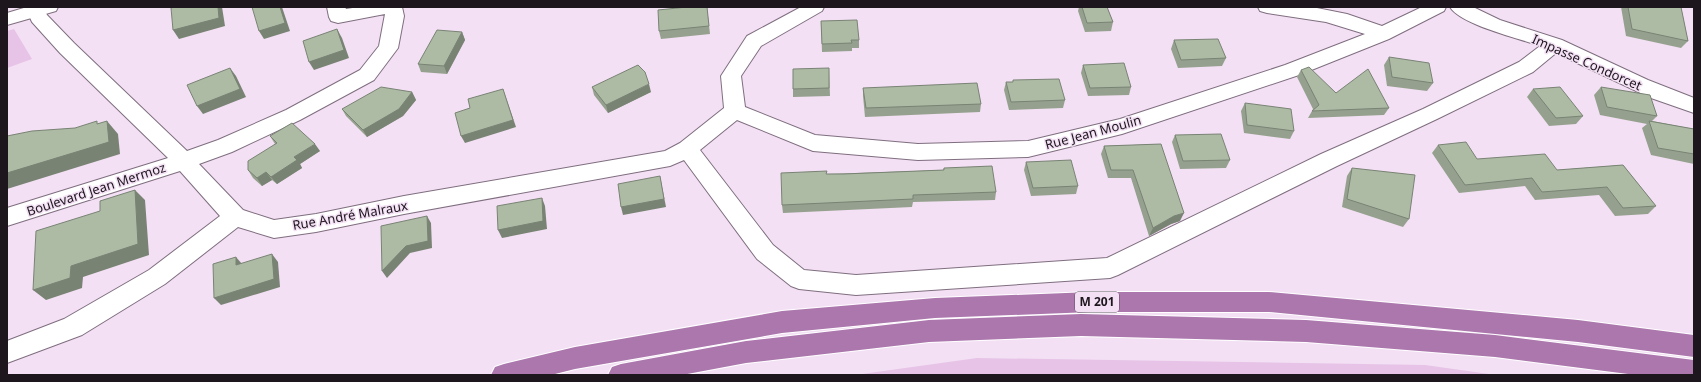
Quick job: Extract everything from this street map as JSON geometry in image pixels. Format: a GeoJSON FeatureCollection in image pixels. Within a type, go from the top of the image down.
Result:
{"type":"FeatureCollection","features":[{"type":"Feature","properties":{"kind":"highway","name":"M 201"},"geometry":{"type":"LineString","coordinates":[[504,375],[575,358],[782,322],[935,308],[1091,302],[1269,302],[1578,330],[1694,346]]}},
{"type":"Feature","properties":{"kind":"highway","name":"M 201"},"geometry":{"type":"LineString","coordinates":[[621,375],[746,352],[929,331],[1082,325],[1306,331],[1495,346],[1694,371]]}},
{"type":"Feature","properties":{"kind":"street","name":"Boulevard Jean Mermoz"},"geometry":{"type":"LineString","coordinates":[[7,217],[184,161],[225,146],[293,115],[367,75],[388,48],[395,16],[393,7],[338,17],[336,7]]}},
{"type":"Feature","properties":{"kind":"street"},"geometry":{"type":"LineString","coordinates":[[734,111],[731,76],[754,41],[815,7]]}},
{"type":"Feature","properties":{"kind":"street"},"geometry":{"type":"LineString","coordinates":[[1267,7],[1307,12],[1365,25],[1382,34]]}},
{"type":"Feature","properties":{"kind":"street","name":"Rue Jean Moulin"},"geometry":{"type":"LineString","coordinates":[[734,111],[813,143],[918,152],[1028,149],[1129,123],[1292,70],[1382,34],[1437,7]]}},
{"type":"Feature","properties":{"kind":"street","name":"Impasse Condorcet"},"geometry":{"type":"LineString","coordinates":[[1459,7],[1496,24],[1554,45],[1596,63],[1637,84],[1694,106]]}},
{"type":"Feature","properties":{"kind":"street"},"geometry":{"type":"LineString","coordinates":[[7,352],[73,327],[157,277],[235,217],[184,161],[67,48],[39,18],[42,9]]}},
{"type":"Feature","properties":{"kind":"street"},"geometry":{"type":"LineString","coordinates":[[7,19],[42,9]]}},
{"type":"Feature","properties":{"kind":"street"},"geometry":{"type":"LineString","coordinates":[[687,149],[765,252],[799,279],[856,285],[1110,268],[1322,163],[1430,114],[1526,67],[1554,45]]}},
{"type":"Feature","properties":{"kind":"street","name":"Rue André Malraux"},"geometry":{"type":"LineString","coordinates":[[235,217],[274,228],[316,223],[548,179],[670,158],[687,149],[734,111]]}},
{"type":"Feature","properties":{"kind":"shaded area"},"geometry":{"type":"Polygon","coordinates":[[[14,29],[32,59],[7,68],[7,31],[14,29]]]}},
{"type":"Feature","properties":{"kind":"shaded area"},"geometry":{"type":"Polygon","coordinates":[[[977,358],[1425,365],[1496,375],[855,375],[977,358]]]}},
{"type":"Feature","properties":{"kind":"building"},"geometry":{"type":"Polygon","coordinates":[[[218,7],[219,18],[173,30],[171,8],[218,7]]]}},
{"type":"Feature","properties":{"kind":"building"},"geometry":{"type":"Polygon","coordinates":[[[252,7],[280,7],[285,23],[259,31],[252,7]]]}},
{"type":"Feature","properties":{"kind":"building"},"geometry":{"type":"Polygon","coordinates":[[[687,7],[707,7],[709,26],[659,31],[658,10],[687,7]]]}},
{"type":"Feature","properties":{"kind":"building"},"geometry":{"type":"Polygon","coordinates":[[[1082,7],[1107,7],[1113,22],[1087,23],[1082,7]]]}},
{"type":"Feature","properties":{"kind":"building"},"geometry":{"type":"Polygon","coordinates":[[[1628,7],[1681,7],[1688,41],[1632,29],[1628,7]]]}},
{"type":"Feature","properties":{"kind":"building"},"geometry":{"type":"Polygon","coordinates":[[[857,20],[859,40],[851,40],[852,43],[822,44],[821,21],[857,20]]]}},
{"type":"Feature","properties":{"kind":"building"},"geometry":{"type":"Polygon","coordinates":[[[337,29],[344,50],[309,62],[303,41],[337,29]]]}},
{"type":"Feature","properties":{"kind":"building"},"geometry":{"type":"Polygon","coordinates":[[[437,30],[462,32],[444,66],[418,64],[437,30]]]}},
{"type":"Feature","properties":{"kind":"building"},"geometry":{"type":"Polygon","coordinates":[[[1218,39],[1226,58],[1181,60],[1174,40],[1218,39]]]}},
{"type":"Feature","properties":{"kind":"building"},"geometry":{"type":"Polygon","coordinates":[[[1389,57],[1429,63],[1433,83],[1392,77],[1389,57]]]}},
{"type":"Feature","properties":{"kind":"building"},"geometry":{"type":"Polygon","coordinates":[[[1124,63],[1131,87],[1090,88],[1083,65],[1124,63]]]}},
{"type":"Feature","properties":{"kind":"building"},"geometry":{"type":"Polygon","coordinates":[[[638,65],[645,72],[649,84],[606,105],[592,87],[638,65]]]}},
{"type":"Feature","properties":{"kind":"building"},"geometry":{"type":"Polygon","coordinates":[[[1309,67],[1336,93],[1368,69],[1389,108],[1312,111],[1319,105],[1301,70],[1309,67]]]}},
{"type":"Feature","properties":{"kind":"building"},"geometry":{"type":"Polygon","coordinates":[[[230,68],[240,89],[197,106],[187,85],[230,68]]]}},
{"type":"Feature","properties":{"kind":"building"},"geometry":{"type":"Polygon","coordinates":[[[829,68],[829,88],[793,89],[793,69],[829,68]]]}},
{"type":"Feature","properties":{"kind":"building"},"geometry":{"type":"Polygon","coordinates":[[[1059,79],[1065,100],[1011,102],[1006,82],[1013,82],[1013,80],[1059,79]]]}},
{"type":"Feature","properties":{"kind":"building"},"geometry":{"type":"Polygon","coordinates":[[[977,83],[981,104],[866,108],[863,88],[977,83]]]}},
{"type":"Feature","properties":{"kind":"building"},"geometry":{"type":"Polygon","coordinates":[[[381,87],[412,92],[399,109],[363,130],[342,109],[381,87]]]}},
{"type":"Feature","properties":{"kind":"building"},"geometry":{"type":"Polygon","coordinates":[[[1560,87],[1583,116],[1556,118],[1533,89],[1560,87]]]}},
{"type":"Feature","properties":{"kind":"building"},"geometry":{"type":"Polygon","coordinates":[[[1601,87],[1650,95],[1657,116],[1607,107],[1601,87]]]}},
{"type":"Feature","properties":{"kind":"building"},"geometry":{"type":"Polygon","coordinates":[[[503,89],[513,120],[461,136],[455,113],[470,108],[468,99],[503,89]]]}},
{"type":"Feature","properties":{"kind":"building"},"geometry":{"type":"Polygon","coordinates":[[[1245,103],[1291,109],[1294,131],[1247,125],[1245,103]]]}},
{"type":"Feature","properties":{"kind":"building"},"geometry":{"type":"Polygon","coordinates":[[[97,121],[97,124],[107,121],[109,142],[7,173],[7,136],[32,131],[75,128],[97,121]]]}},
{"type":"Feature","properties":{"kind":"building"},"geometry":{"type":"Polygon","coordinates":[[[1649,121],[1694,129],[1694,154],[1658,148],[1649,121]]]}},
{"type":"Feature","properties":{"kind":"building"},"geometry":{"type":"Polygon","coordinates":[[[292,123],[315,144],[294,157],[297,160],[271,177],[266,172],[257,178],[248,170],[248,161],[277,143],[270,136],[292,123]]]}},
{"type":"Feature","properties":{"kind":"building"},"geometry":{"type":"Polygon","coordinates":[[[1221,134],[1230,160],[1183,161],[1175,135],[1221,134]]]}},
{"type":"Feature","properties":{"kind":"building"},"geometry":{"type":"Polygon","coordinates":[[[1466,142],[1477,159],[1545,154],[1557,170],[1623,165],[1656,206],[1623,208],[1607,187],[1542,192],[1532,178],[1465,185],[1438,145],[1466,142]]]}},
{"type":"Feature","properties":{"kind":"building"},"geometry":{"type":"Polygon","coordinates":[[[1161,144],[1184,213],[1174,216],[1153,228],[1133,170],[1111,170],[1104,146],[1161,144]]]}},
{"type":"Feature","properties":{"kind":"building"},"geometry":{"type":"Polygon","coordinates":[[[1071,160],[1078,186],[1033,188],[1026,162],[1071,160]]]}},
{"type":"Feature","properties":{"kind":"building"},"geometry":{"type":"Polygon","coordinates":[[[992,166],[996,192],[913,195],[913,199],[782,205],[781,173],[827,171],[826,174],[843,174],[944,170],[944,168],[992,166]]]}},
{"type":"Feature","properties":{"kind":"building"},"geometry":{"type":"Polygon","coordinates":[[[1352,168],[1415,175],[1409,219],[1347,199],[1352,168]]]}},
{"type":"Feature","properties":{"kind":"building"},"geometry":{"type":"Polygon","coordinates":[[[660,176],[664,199],[621,207],[618,184],[660,176]]]}},
{"type":"Feature","properties":{"kind":"building"},"geometry":{"type":"Polygon","coordinates":[[[135,190],[138,244],[71,266],[70,278],[33,290],[36,231],[100,211],[100,201],[135,190]]]}},
{"type":"Feature","properties":{"kind":"building"},"geometry":{"type":"Polygon","coordinates":[[[542,198],[543,221],[498,230],[497,206],[542,198]]]}},
{"type":"Feature","properties":{"kind":"building"},"geometry":{"type":"Polygon","coordinates":[[[427,216],[428,241],[406,246],[382,271],[381,226],[427,216]]]}},
{"type":"Feature","properties":{"kind":"building"},"geometry":{"type":"Polygon","coordinates":[[[272,254],[274,279],[214,298],[213,264],[236,257],[236,265],[272,254]]]}}]}
